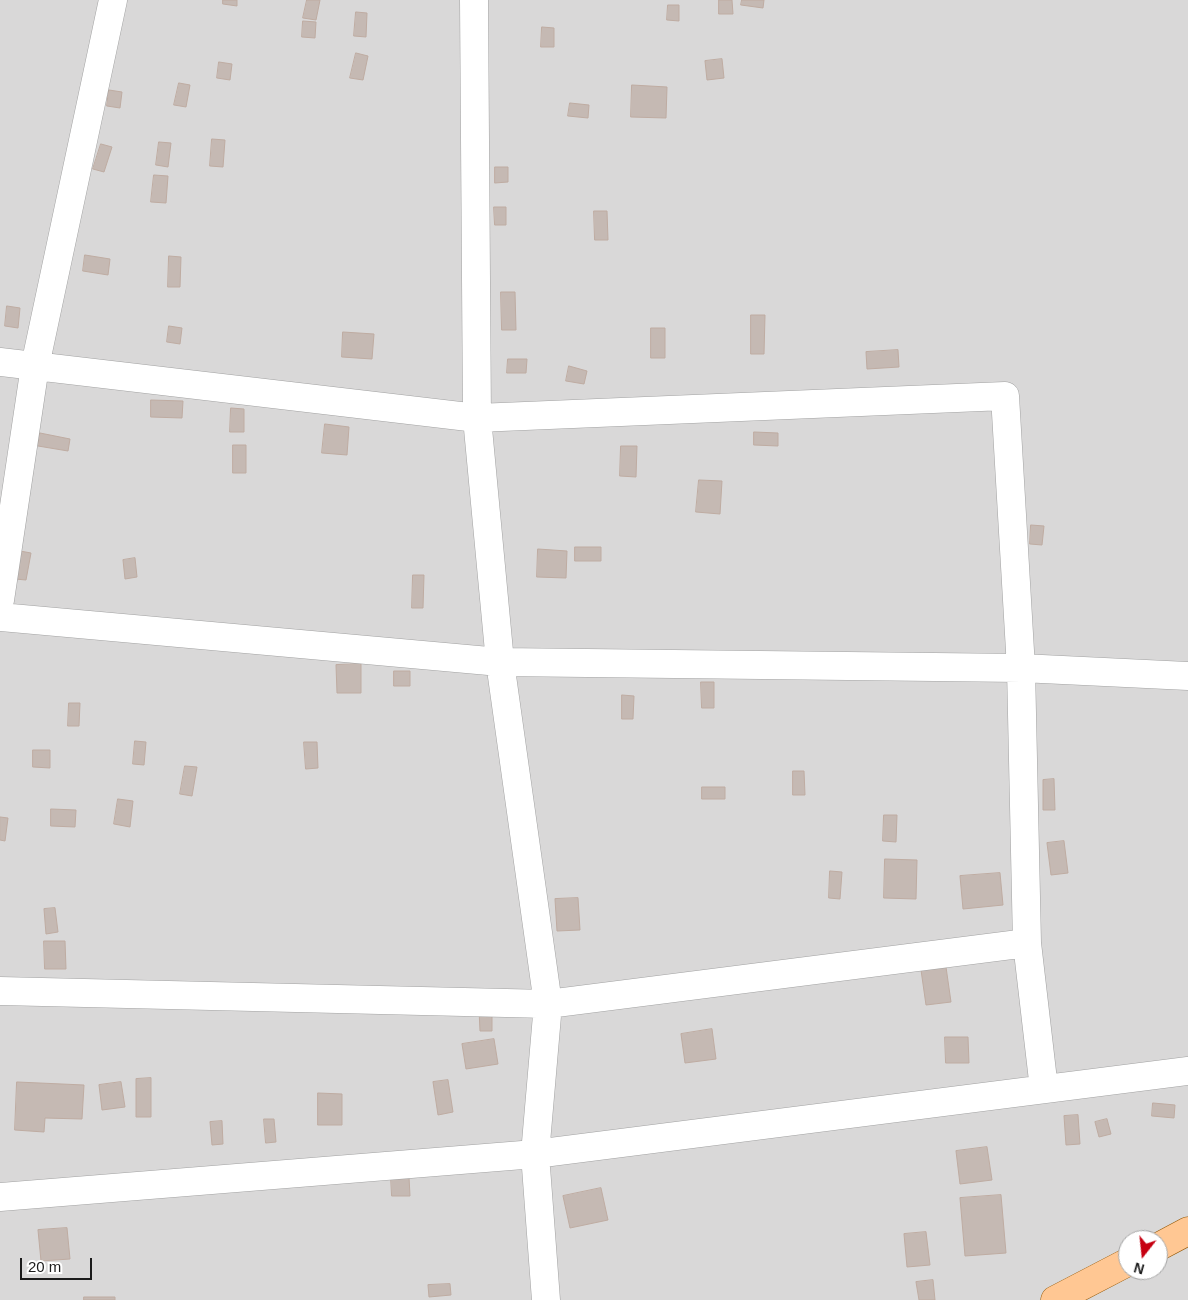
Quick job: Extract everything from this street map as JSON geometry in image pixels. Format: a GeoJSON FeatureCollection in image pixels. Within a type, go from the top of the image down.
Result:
{"type":"FeatureCollection","features":[{"type":"Feature","properties":{"kind":"main road"},"geometry":{"type":"LineString","coordinates":[[1168,1242],[1188,1231]]}},
{"type":"Feature","properties":{"kind":"main road"},"geometry":{"type":"LineString","coordinates":[[1055,1300],[1118,1267]]}},
{"type":"Feature","properties":{"kind":"street"},"geometry":{"type":"LineString","coordinates":[[0,600],[35,366],[113,0]]}},
{"type":"Feature","properties":{"kind":"street"},"geometry":{"type":"LineString","coordinates":[[474,0],[477,418],[500,662],[548,1004],[535,1154],[546,1300]]}},
{"type":"Feature","properties":{"kind":"street"},"geometry":{"type":"LineString","coordinates":[[0,362],[477,418],[1005,396],[1020,668],[1027,942],[1044,1089]]}},
{"type":"Feature","properties":{"kind":"street"},"geometry":{"type":"LineString","coordinates":[[0,617],[500,662],[1020,668],[1188,676]]}},
{"type":"Feature","properties":{"kind":"street"},"geometry":{"type":"LineString","coordinates":[[0,992],[548,1004],[1027,942]]}},
{"type":"Feature","properties":{"kind":"street"},"geometry":{"type":"LineString","coordinates":[[0,1197],[535,1154],[1188,1071]]}},
{"type":"Feature","properties":{"kind":"shaded area"},"geometry":{"type":"Polygon","coordinates":[[[0,0],[1188,0],[1188,1300],[0,1300],[0,0]]]}},
{"type":"Feature","properties":{"kind":"building"},"geometry":{"type":"Polygon","coordinates":[[[223,0],[237,0],[237,6],[223,4],[223,0]]]}},
{"type":"Feature","properties":{"kind":"building"},"geometry":{"type":"Polygon","coordinates":[[[307,0],[320,0],[316,20],[303,18],[307,0]]]}},
{"type":"Feature","properties":{"kind":"building"},"geometry":{"type":"Polygon","coordinates":[[[719,0],[732,0],[733,14],[719,14],[719,0]]]}},
{"type":"Feature","properties":{"kind":"building"},"geometry":{"type":"Polygon","coordinates":[[[742,0],[764,0],[763,8],[741,5],[742,0]]]}},
{"type":"Feature","properties":{"kind":"building"},"geometry":{"type":"Polygon","coordinates":[[[668,5],[679,5],[679,21],[667,20],[668,5]]]}},
{"type":"Feature","properties":{"kind":"building"},"geometry":{"type":"Polygon","coordinates":[[[356,12],[367,13],[366,37],[354,36],[356,12]]]}},
{"type":"Feature","properties":{"kind":"building"},"geometry":{"type":"Polygon","coordinates":[[[303,21],[316,22],[315,38],[302,37],[303,21]]]}},
{"type":"Feature","properties":{"kind":"building"},"geometry":{"type":"Polygon","coordinates":[[[542,27],[554,28],[554,47],[541,47],[542,27]]]}},
{"type":"Feature","properties":{"kind":"building"},"geometry":{"type":"Polygon","coordinates":[[[356,53],[368,56],[363,80],[350,78],[356,53]]]}},
{"type":"Feature","properties":{"kind":"building"},"geometry":{"type":"Polygon","coordinates":[[[722,59],[724,78],[707,80],[705,61],[722,59]]]}},
{"type":"Feature","properties":{"kind":"building"},"geometry":{"type":"Polygon","coordinates":[[[219,62],[232,64],[230,80],[217,78],[219,62]]]}},
{"type":"Feature","properties":{"kind":"building"},"geometry":{"type":"Polygon","coordinates":[[[179,83],[190,85],[186,107],[174,105],[179,83]]]}},
{"type":"Feature","properties":{"kind":"building"},"geometry":{"type":"Polygon","coordinates":[[[632,85],[667,87],[666,118],[631,117],[632,85]]]}},
{"type":"Feature","properties":{"kind":"building"},"geometry":{"type":"Polygon","coordinates":[[[109,90],[122,92],[120,108],[107,106],[109,90]]]}},
{"type":"Feature","properties":{"kind":"building"},"geometry":{"type":"Polygon","coordinates":[[[570,103],[589,105],[588,118],[568,116],[570,103]]]}},
{"type":"Feature","properties":{"kind":"building"},"geometry":{"type":"Polygon","coordinates":[[[212,139],[225,140],[223,167],[210,166],[212,139]]]}},
{"type":"Feature","properties":{"kind":"building"},"geometry":{"type":"Polygon","coordinates":[[[159,142],[171,143],[168,167],[156,165],[159,142]]]}},
{"type":"Feature","properties":{"kind":"building"},"geometry":{"type":"Polygon","coordinates":[[[101,144],[112,147],[104,172],[93,169],[101,144]]]}},
{"type":"Feature","properties":{"kind":"building"},"geometry":{"type":"Polygon","coordinates":[[[495,167],[508,167],[508,182],[495,183],[495,167]]]}},
{"type":"Feature","properties":{"kind":"building"},"geometry":{"type":"Polygon","coordinates":[[[154,175],[168,176],[166,203],[151,202],[154,175]]]}},
{"type":"Feature","properties":{"kind":"building"},"geometry":{"type":"Polygon","coordinates":[[[494,207],[506,207],[506,225],[495,225],[494,207]]]}},
{"type":"Feature","properties":{"kind":"building"},"geometry":{"type":"Polygon","coordinates":[[[594,211],[607,211],[608,240],[595,240],[594,211]]]}},
{"type":"Feature","properties":{"kind":"building"},"geometry":{"type":"Polygon","coordinates":[[[85,255],[110,259],[108,275],[83,271],[85,255]]]}},
{"type":"Feature","properties":{"kind":"building"},"geometry":{"type":"Polygon","coordinates":[[[169,256],[181,257],[180,287],[168,287],[169,256]]]}},
{"type":"Feature","properties":{"kind":"building"},"geometry":{"type":"Polygon","coordinates":[[[501,292],[515,292],[516,330],[502,330],[501,292]]]}},
{"type":"Feature","properties":{"kind":"building"},"geometry":{"type":"Polygon","coordinates":[[[7,306],[20,308],[18,328],[5,326],[7,306]]]}},
{"type":"Feature","properties":{"kind":"building"},"geometry":{"type":"Polygon","coordinates":[[[751,315],[765,315],[764,354],[751,354],[751,315]]]}},
{"type":"Feature","properties":{"kind":"building"},"geometry":{"type":"Polygon","coordinates":[[[169,326],[182,328],[180,344],[167,342],[169,326]]]}},
{"type":"Feature","properties":{"kind":"building"},"geometry":{"type":"Polygon","coordinates":[[[651,328],[665,328],[665,358],[651,358],[651,328]]]}},
{"type":"Feature","properties":{"kind":"building"},"geometry":{"type":"Polygon","coordinates":[[[343,332],[374,334],[372,359],[342,357],[343,332]]]}},
{"type":"Feature","properties":{"kind":"building"},"geometry":{"type":"Polygon","coordinates":[[[898,350],[899,367],[867,369],[866,352],[898,350]]]}},
{"type":"Feature","properties":{"kind":"building"},"geometry":{"type":"Polygon","coordinates":[[[508,359],[527,359],[526,373],[507,373],[508,359]]]}},
{"type":"Feature","properties":{"kind":"building"},"geometry":{"type":"Polygon","coordinates":[[[569,366],[587,371],[584,384],[566,381],[569,366]]]}},
{"type":"Feature","properties":{"kind":"building"},"geometry":{"type":"Polygon","coordinates":[[[151,400],[183,401],[182,418],[151,417],[151,400]]]}},
{"type":"Feature","properties":{"kind":"building"},"geometry":{"type":"Polygon","coordinates":[[[231,408],[244,409],[244,432],[230,432],[231,408]]]}},
{"type":"Feature","properties":{"kind":"building"},"geometry":{"type":"Polygon","coordinates":[[[325,424],[349,427],[347,455],[322,453],[325,424]]]}},
{"type":"Feature","properties":{"kind":"building"},"geometry":{"type":"Polygon","coordinates":[[[754,432],[778,433],[778,446],[754,445],[754,432]]]}},
{"type":"Feature","properties":{"kind":"building"},"geometry":{"type":"Polygon","coordinates":[[[40,433],[70,439],[68,451],[38,446],[40,433]]]}},
{"type":"Feature","properties":{"kind":"building"},"geometry":{"type":"Polygon","coordinates":[[[233,445],[246,445],[246,473],[233,473],[233,445]]]}},
{"type":"Feature","properties":{"kind":"building"},"geometry":{"type":"Polygon","coordinates":[[[621,446],[637,446],[636,477],[620,476],[621,446]]]}},
{"type":"Feature","properties":{"kind":"building"},"geometry":{"type":"Polygon","coordinates":[[[699,480],[722,481],[720,514],[696,512],[699,480]]]}},
{"type":"Feature","properties":{"kind":"building"},"geometry":{"type":"Polygon","coordinates":[[[1031,525],[1044,526],[1042,545],[1030,544],[1031,525]]]}},
{"type":"Feature","properties":{"kind":"building"},"geometry":{"type":"Polygon","coordinates":[[[575,547],[601,547],[601,561],[575,561],[575,547]]]}},
{"type":"Feature","properties":{"kind":"building"},"geometry":{"type":"Polygon","coordinates":[[[538,549],[567,551],[566,578],[537,577],[538,549]]]}},
{"type":"Feature","properties":{"kind":"building"},"geometry":{"type":"Polygon","coordinates":[[[20,551],[31,553],[26,580],[15,579],[20,551]]]}},
{"type":"Feature","properties":{"kind":"building"},"geometry":{"type":"Polygon","coordinates":[[[135,558],[137,577],[125,579],[123,560],[135,558]]]}},
{"type":"Feature","properties":{"kind":"building"},"geometry":{"type":"Polygon","coordinates":[[[413,575],[424,575],[423,608],[412,608],[413,575]]]}},
{"type":"Feature","properties":{"kind":"building"},"geometry":{"type":"Polygon","coordinates":[[[361,664],[361,693],[337,693],[336,665],[361,664]]]}},
{"type":"Feature","properties":{"kind":"building"},"geometry":{"type":"Polygon","coordinates":[[[394,671],[410,671],[410,686],[394,686],[394,671]]]}},
{"type":"Feature","properties":{"kind":"building"},"geometry":{"type":"Polygon","coordinates":[[[701,682],[714,682],[714,708],[702,708],[701,682]]]}},
{"type":"Feature","properties":{"kind":"building"},"geometry":{"type":"Polygon","coordinates":[[[622,695],[634,696],[633,719],[622,719],[622,695]]]}},
{"type":"Feature","properties":{"kind":"building"},"geometry":{"type":"Polygon","coordinates":[[[69,703],[80,703],[79,726],[68,726],[69,703]]]}},
{"type":"Feature","properties":{"kind":"building"},"geometry":{"type":"Polygon","coordinates":[[[135,741],[146,742],[144,765],[133,764],[135,741]]]}},
{"type":"Feature","properties":{"kind":"building"},"geometry":{"type":"Polygon","coordinates":[[[304,742],[317,742],[318,768],[306,769],[304,742]]]}},
{"type":"Feature","properties":{"kind":"building"},"geometry":{"type":"Polygon","coordinates":[[[33,750],[50,750],[50,768],[33,767],[33,750]]]}},
{"type":"Feature","properties":{"kind":"building"},"geometry":{"type":"Polygon","coordinates":[[[185,766],[197,767],[192,796],[180,794],[185,766]]]}},
{"type":"Feature","properties":{"kind":"building"},"geometry":{"type":"Polygon","coordinates":[[[793,771],[804,771],[805,795],[793,795],[793,771]]]}},
{"type":"Feature","properties":{"kind":"building"},"geometry":{"type":"Polygon","coordinates":[[[1054,779],[1055,810],[1043,810],[1043,780],[1054,779]]]}},
{"type":"Feature","properties":{"kind":"building"},"geometry":{"type":"Polygon","coordinates":[[[702,787],[725,787],[725,799],[702,799],[702,787]]]}},
{"type":"Feature","properties":{"kind":"building"},"geometry":{"type":"Polygon","coordinates":[[[118,799],[133,801],[130,827],[114,824],[118,799]]]}},
{"type":"Feature","properties":{"kind":"building"},"geometry":{"type":"Polygon","coordinates":[[[51,809],[76,810],[75,827],[51,826],[51,809]]]}},
{"type":"Feature","properties":{"kind":"building"},"geometry":{"type":"Polygon","coordinates":[[[884,815],[897,815],[896,842],[883,841],[884,815]]]}},
{"type":"Feature","properties":{"kind":"building"},"geometry":{"type":"Polygon","coordinates":[[[0,817],[8,818],[5,841],[0,840],[0,817]]]}},
{"type":"Feature","properties":{"kind":"building"},"geometry":{"type":"Polygon","coordinates":[[[1064,841],[1068,873],[1051,875],[1047,843],[1064,841]]]}},
{"type":"Feature","properties":{"kind":"building"},"geometry":{"type":"Polygon","coordinates":[[[885,859],[917,860],[916,899],[884,898],[885,859]]]}},
{"type":"Feature","properties":{"kind":"building"},"geometry":{"type":"Polygon","coordinates":[[[830,871],[842,872],[840,899],[829,898],[830,871]]]}},
{"type":"Feature","properties":{"kind":"building"},"geometry":{"type":"Polygon","coordinates":[[[1000,873],[1003,905],[963,909],[960,876],[1000,873]]]}},
{"type":"Feature","properties":{"kind":"building"},"geometry":{"type":"Polygon","coordinates":[[[578,898],[580,930],[557,931],[555,899],[578,898]]]}},
{"type":"Feature","properties":{"kind":"building"},"geometry":{"type":"Polygon","coordinates":[[[55,908],[58,932],[46,934],[44,909],[55,908]]]}},
{"type":"Feature","properties":{"kind":"building"},"geometry":{"type":"Polygon","coordinates":[[[44,941],[65,941],[66,969],[45,969],[44,941]]]}},
{"type":"Feature","properties":{"kind":"building"},"geometry":{"type":"Polygon","coordinates":[[[946,967],[951,1002],[926,1005],[921,970],[946,967]]]}},
{"type":"Feature","properties":{"kind":"building"},"geometry":{"type":"Polygon","coordinates":[[[492,1008],[492,1031],[480,1031],[479,1009],[492,1008]]]}},
{"type":"Feature","properties":{"kind":"building"},"geometry":{"type":"Polygon","coordinates":[[[712,1029],[716,1059],[685,1063],[681,1034],[712,1029]]]}},
{"type":"Feature","properties":{"kind":"building"},"geometry":{"type":"Polygon","coordinates":[[[945,1037],[968,1037],[969,1063],[946,1063],[945,1037]]]}},
{"type":"Feature","properties":{"kind":"building"},"geometry":{"type":"Polygon","coordinates":[[[494,1039],[498,1064],[466,1069],[462,1044],[494,1039]]]}},
{"type":"Feature","properties":{"kind":"building"},"geometry":{"type":"Polygon","coordinates":[[[151,1078],[151,1117],[136,1117],[136,1079],[151,1078]]]}},
{"type":"Feature","properties":{"kind":"building"},"geometry":{"type":"Polygon","coordinates":[[[448,1080],[453,1112],[438,1115],[433,1082],[448,1080]]]}},
{"type":"Feature","properties":{"kind":"building"},"geometry":{"type":"Polygon","coordinates":[[[17,1082],[84,1085],[82,1119],[45,1118],[44,1132],[15,1130],[17,1082]]]}},
{"type":"Feature","properties":{"kind":"building"},"geometry":{"type":"Polygon","coordinates":[[[121,1082],[125,1107],[102,1110],[99,1085],[121,1082]]]}},
{"type":"Feature","properties":{"kind":"building"},"geometry":{"type":"Polygon","coordinates":[[[318,1093],[342,1094],[342,1125],[318,1125],[318,1093]]]}},
{"type":"Feature","properties":{"kind":"building"},"geometry":{"type":"Polygon","coordinates":[[[1153,1103],[1175,1105],[1174,1118],[1152,1116],[1153,1103]]]}},
{"type":"Feature","properties":{"kind":"building"},"geometry":{"type":"Polygon","coordinates":[[[1078,1115],[1080,1144],[1066,1145],[1064,1116],[1078,1115]]]}},
{"type":"Feature","properties":{"kind":"building"},"geometry":{"type":"Polygon","coordinates":[[[264,1119],[274,1119],[276,1142],[266,1143],[264,1119]]]}},
{"type":"Feature","properties":{"kind":"building"},"geometry":{"type":"Polygon","coordinates":[[[1107,1119],[1111,1134],[1099,1137],[1095,1122],[1107,1119]]]}},
{"type":"Feature","properties":{"kind":"building"},"geometry":{"type":"Polygon","coordinates":[[[222,1121],[223,1144],[212,1145],[210,1122],[222,1121]]]}},
{"type":"Feature","properties":{"kind":"building"},"geometry":{"type":"Polygon","coordinates":[[[987,1147],[992,1180],[960,1184],[956,1151],[987,1147]]]}},
{"type":"Feature","properties":{"kind":"building"},"geometry":{"type":"Polygon","coordinates":[[[391,1177],[409,1177],[410,1196],[392,1196],[391,1177]]]}},
{"type":"Feature","properties":{"kind":"building"},"geometry":{"type":"Polygon","coordinates":[[[601,1188],[608,1220],[570,1228],[563,1196],[601,1188]]]}},
{"type":"Feature","properties":{"kind":"building"},"geometry":{"type":"Polygon","coordinates":[[[1001,1195],[1006,1253],[965,1256],[960,1198],[1001,1195]]]}},
{"type":"Feature","properties":{"kind":"building"},"geometry":{"type":"Polygon","coordinates":[[[67,1228],[70,1259],[41,1261],[38,1230],[67,1228]]]}},
{"type":"Feature","properties":{"kind":"building"},"geometry":{"type":"Polygon","coordinates":[[[926,1232],[930,1265],[907,1267],[904,1234],[926,1232]]]}},
{"type":"Feature","properties":{"kind":"building"},"geometry":{"type":"Polygon","coordinates":[[[933,1280],[935,1300],[919,1300],[916,1282],[933,1280]]]}},
{"type":"Feature","properties":{"kind":"building"},"geometry":{"type":"Polygon","coordinates":[[[450,1284],[451,1295],[429,1297],[428,1285],[450,1284]]]}},
{"type":"Feature","properties":{"kind":"building"},"geometry":{"type":"Polygon","coordinates":[[[84,1297],[115,1297],[115,1300],[84,1300],[84,1297]]]}}]}
